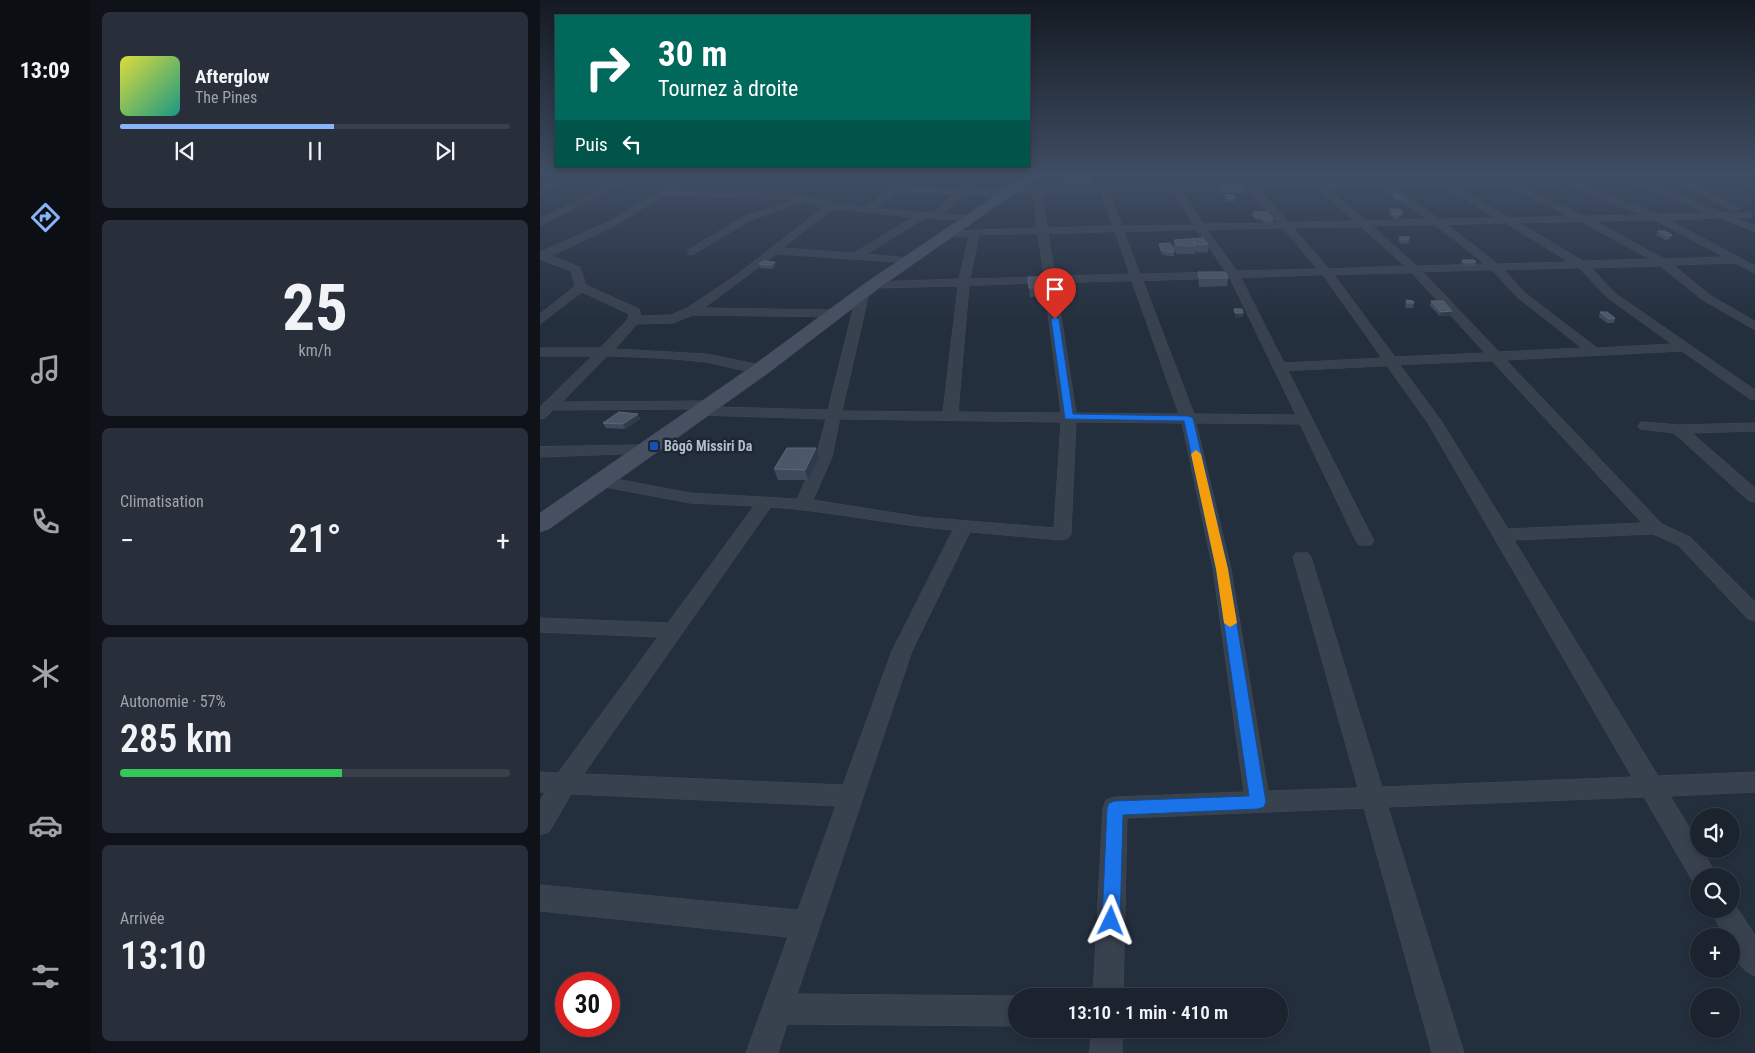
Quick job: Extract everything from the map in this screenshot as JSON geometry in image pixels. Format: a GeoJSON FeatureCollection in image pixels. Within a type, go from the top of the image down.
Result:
{"type":"FeatureCollection","features":[{"type":"Feature","properties":{"kind":"main road"},"geometry":{"type":"LineString","coordinates":[[540,524],[761,369],[868,289],[951,233],[972,226]]}},
{"type":"Feature","properties":{"kind":"street"},"geometry":{"type":"LineString","coordinates":[[541,256],[609,225]]}},
{"type":"Feature","properties":{"kind":"street"},"geometry":{"type":"LineString","coordinates":[[692,252],[736,225]]}},
{"type":"Feature","properties":{"kind":"street"},"geometry":{"type":"LineString","coordinates":[[634,320],[673,319],[690,311],[776,250],[807,225]]}},
{"type":"Feature","properties":{"kind":"street"},"geometry":{"type":"LineString","coordinates":[[856,256],[908,225]]}},
{"type":"Feature","properties":{"kind":"street"},"geometry":{"type":"LineString","coordinates":[[969,225],[1043,231],[1261,225]]}},
{"type":"Feature","properties":{"kind":"street"},"geometry":{"type":"LineString","coordinates":[[600,481],[690,498],[803,504],[920,522],[1062,534],[1069,417],[1042,225]]}},
{"type":"Feature","properties":{"kind":"street"},"geometry":{"type":"LineString","coordinates":[[1118,225],[1188,418],[1222,569],[1258,802]]}},
{"type":"Feature","properties":{"kind":"street"},"geometry":{"type":"LineString","coordinates":[[1198,225],[1234,275],[1365,541]]}},
{"type":"Feature","properties":{"kind":"street"},"geometry":{"type":"LineString","coordinates":[[1286,225],[1326,272],[1436,422],[1699,868]]}},
{"type":"Feature","properties":{"kind":"street"},"geometry":{"type":"LineString","coordinates":[[1366,225],[1415,270],[1656,528],[1684,540],[1755,614]]}},
{"type":"Feature","properties":{"kind":"street"},"geometry":{"type":"LineString","coordinates":[[1441,225],[1495,267],[1521,295],[1595,352]]}},
{"type":"Feature","properties":{"kind":"street"},"geometry":{"type":"LineString","coordinates":[[1517,225],[1582,265],[1612,296],[1688,347],[1755,396]]}},
{"type":"Feature","properties":{"kind":"street"},"geometry":{"type":"LineString","coordinates":[[1595,225],[1662,262],[1707,298],[1755,326]]}},
{"type":"Feature","properties":{"kind":"street"},"geometry":{"type":"LineString","coordinates":[[1673,225],[1749,264]]}},
{"type":"Feature","properties":{"kind":"street"},"geometry":{"type":"LineString","coordinates":[[950,415],[972,226]]}},
{"type":"Feature","properties":{"kind":"street"},"geometry":{"type":"LineString","coordinates":[[776,250],[909,261]]}},
{"type":"Feature","properties":{"kind":"street"},"geometry":{"type":"LineString","coordinates":[[541,256],[576,269],[581,287]]}},
{"type":"Feature","properties":{"kind":"street"},"geometry":{"type":"LineString","coordinates":[[803,504],[824,457],[868,289],[1050,280],[1662,262],[1749,264]]}},
{"type":"Feature","properties":{"kind":"street"},"geometry":{"type":"LineString","coordinates":[[545,410],[634,320],[636,312],[581,287]]}},
{"type":"Feature","properties":{"kind":"street"},"geometry":{"type":"LineString","coordinates":[[540,320],[581,287]]}},
{"type":"Feature","properties":{"kind":"street"},"geometry":{"type":"LineString","coordinates":[[690,311],[834,314]]}},
{"type":"Feature","properties":{"kind":"street"},"geometry":{"type":"LineString","coordinates":[[1279,367],[1688,347]]}},
{"type":"Feature","properties":{"kind":"street"},"geometry":{"type":"LineString","coordinates":[[540,352],[709,358],[761,369]]}},
{"type":"Feature","properties":{"kind":"street"},"geometry":{"type":"LineString","coordinates":[[545,410],[704,408],[835,415],[1305,420]]}},
{"type":"Feature","properties":{"kind":"street"},"geometry":{"type":"LineString","coordinates":[[1645,426],[1678,429],[1755,428]]}},
{"type":"Feature","properties":{"kind":"street"},"geometry":{"type":"LineString","coordinates":[[1678,429],[1755,497]]}},
{"type":"Feature","properties":{"kind":"street"},"geometry":{"type":"LineString","coordinates":[[540,452],[645,450]]}},
{"type":"Feature","properties":{"kind":"street"},"geometry":{"type":"LineString","coordinates":[[540,824],[564,783],[766,502]]}},
{"type":"Feature","properties":{"kind":"street"},"geometry":{"type":"LineString","coordinates":[[762,1053],[902,651],[964,526]]}},
{"type":"Feature","properties":{"kind":"street"},"geometry":{"type":"LineString","coordinates":[[1503,536],[1656,528]]}},
{"type":"Feature","properties":{"kind":"street"},"geometry":{"type":"LineString","coordinates":[[1302,557],[1448,1053]]}},
{"type":"Feature","properties":{"kind":"street"},"geometry":{"type":"LineString","coordinates":[[540,625],[674,630]]}},
{"type":"Feature","properties":{"kind":"street"},"geometry":{"type":"LineString","coordinates":[[540,782],[852,796]]}},
{"type":"Feature","properties":{"kind":"street"},"geometry":{"type":"LineString","coordinates":[[1108,988],[1115,808],[1755,782]]}},
{"type":"Feature","properties":{"kind":"street"},"geometry":{"type":"LineString","coordinates":[[540,898],[807,925]]}},
{"type":"Feature","properties":{"kind":"street"},"geometry":{"type":"LineString","coordinates":[[1729,918],[1755,962]]}},
{"type":"Feature","properties":{"kind":"street"},"geometry":{"type":"LineString","coordinates":[[778,1009],[1008,1011]]}},
{"type":"Feature","properties":{"kind":"street"},"geometry":{"type":"LineString","coordinates":[[1106,1053],[1107,1038]]}},
{"type":"Feature","properties":{"kind":"building"},"geometry":{"type":"Polygon","coordinates":[[[1658,231],[1665,231],[1672,235],[1666,236],[1658,231]]]}},
{"type":"Feature","properties":{"kind":"building"},"geometry":{"type":"Polygon","coordinates":[[[1399,237],[1409,237],[1409,239],[1402,240],[1399,237]]]}},
{"type":"Feature","properties":{"kind":"building"},"geometry":{"type":"Polygon","coordinates":[[[1203,238],[1208,244],[1199,245],[1193,242],[1196,246],[1177,245],[1174,240],[1203,238]]]}},
{"type":"Feature","properties":{"kind":"building"},"geometry":{"type":"Polygon","coordinates":[[[1170,243],[1174,252],[1162,250],[1159,244],[1170,243]]]}},
{"type":"Feature","properties":{"kind":"building"},"geometry":{"type":"Polygon","coordinates":[[[1462,260],[1474,260],[1476,262],[1465,263],[1462,260]]]}},
{"type":"Feature","properties":{"kind":"building"},"geometry":{"type":"Polygon","coordinates":[[[763,261],[775,262],[772,265],[759,264],[763,261]]]}},
{"type":"Feature","properties":{"kind":"building"},"geometry":{"type":"Polygon","coordinates":[[[1198,272],[1225,272],[1228,278],[1199,278],[1198,272]]]}},
{"type":"Feature","properties":{"kind":"building"},"geometry":{"type":"Polygon","coordinates":[[[1028,277],[1044,277],[1046,288],[1029,288],[1028,277]]]}},
{"type":"Feature","properties":{"kind":"building"},"geometry":{"type":"Polygon","coordinates":[[[1406,300],[1413,301],[1414,303],[1407,303],[1406,300]]]}},
{"type":"Feature","properties":{"kind":"building"},"geometry":{"type":"Polygon","coordinates":[[[1431,301],[1443,301],[1452,311],[1441,312],[1431,301]]]}},
{"type":"Feature","properties":{"kind":"building"},"geometry":{"type":"Polygon","coordinates":[[[1234,309],[1242,309],[1243,313],[1235,313],[1234,309]]]}},
{"type":"Feature","properties":{"kind":"building"},"geometry":{"type":"Polygon","coordinates":[[[1600,312],[1607,312],[1615,318],[1609,319],[1600,312]]]}},
{"type":"Feature","properties":{"kind":"building"},"geometry":{"type":"Polygon","coordinates":[[[619,412],[638,414],[623,424],[603,423],[619,412]]]}},
{"type":"Feature","properties":{"kind":"building"},"geometry":{"type":"Polygon","coordinates":[[[787,448],[816,448],[805,470],[774,469],[787,448]]]}},
{"type":"Feature","properties":{"kind":"slow traffic"},"geometry":{"type":"LineString","coordinates":[[1196,454],[1222,569],[1230,623]]}},
{"type":"Feature","properties":{"kind":"place","name":"Bôgô Missiri Da"},"geometry":{"type":"Point","coordinates":[654,446]}},
{"type":"Feature","properties":{"kind":"route"},"geometry":{"type":"LineString","coordinates":[[1055,319],[1069,417],[1188,418],[1222,569],[1258,802],[1115,808],[1111,921]]}}]}
